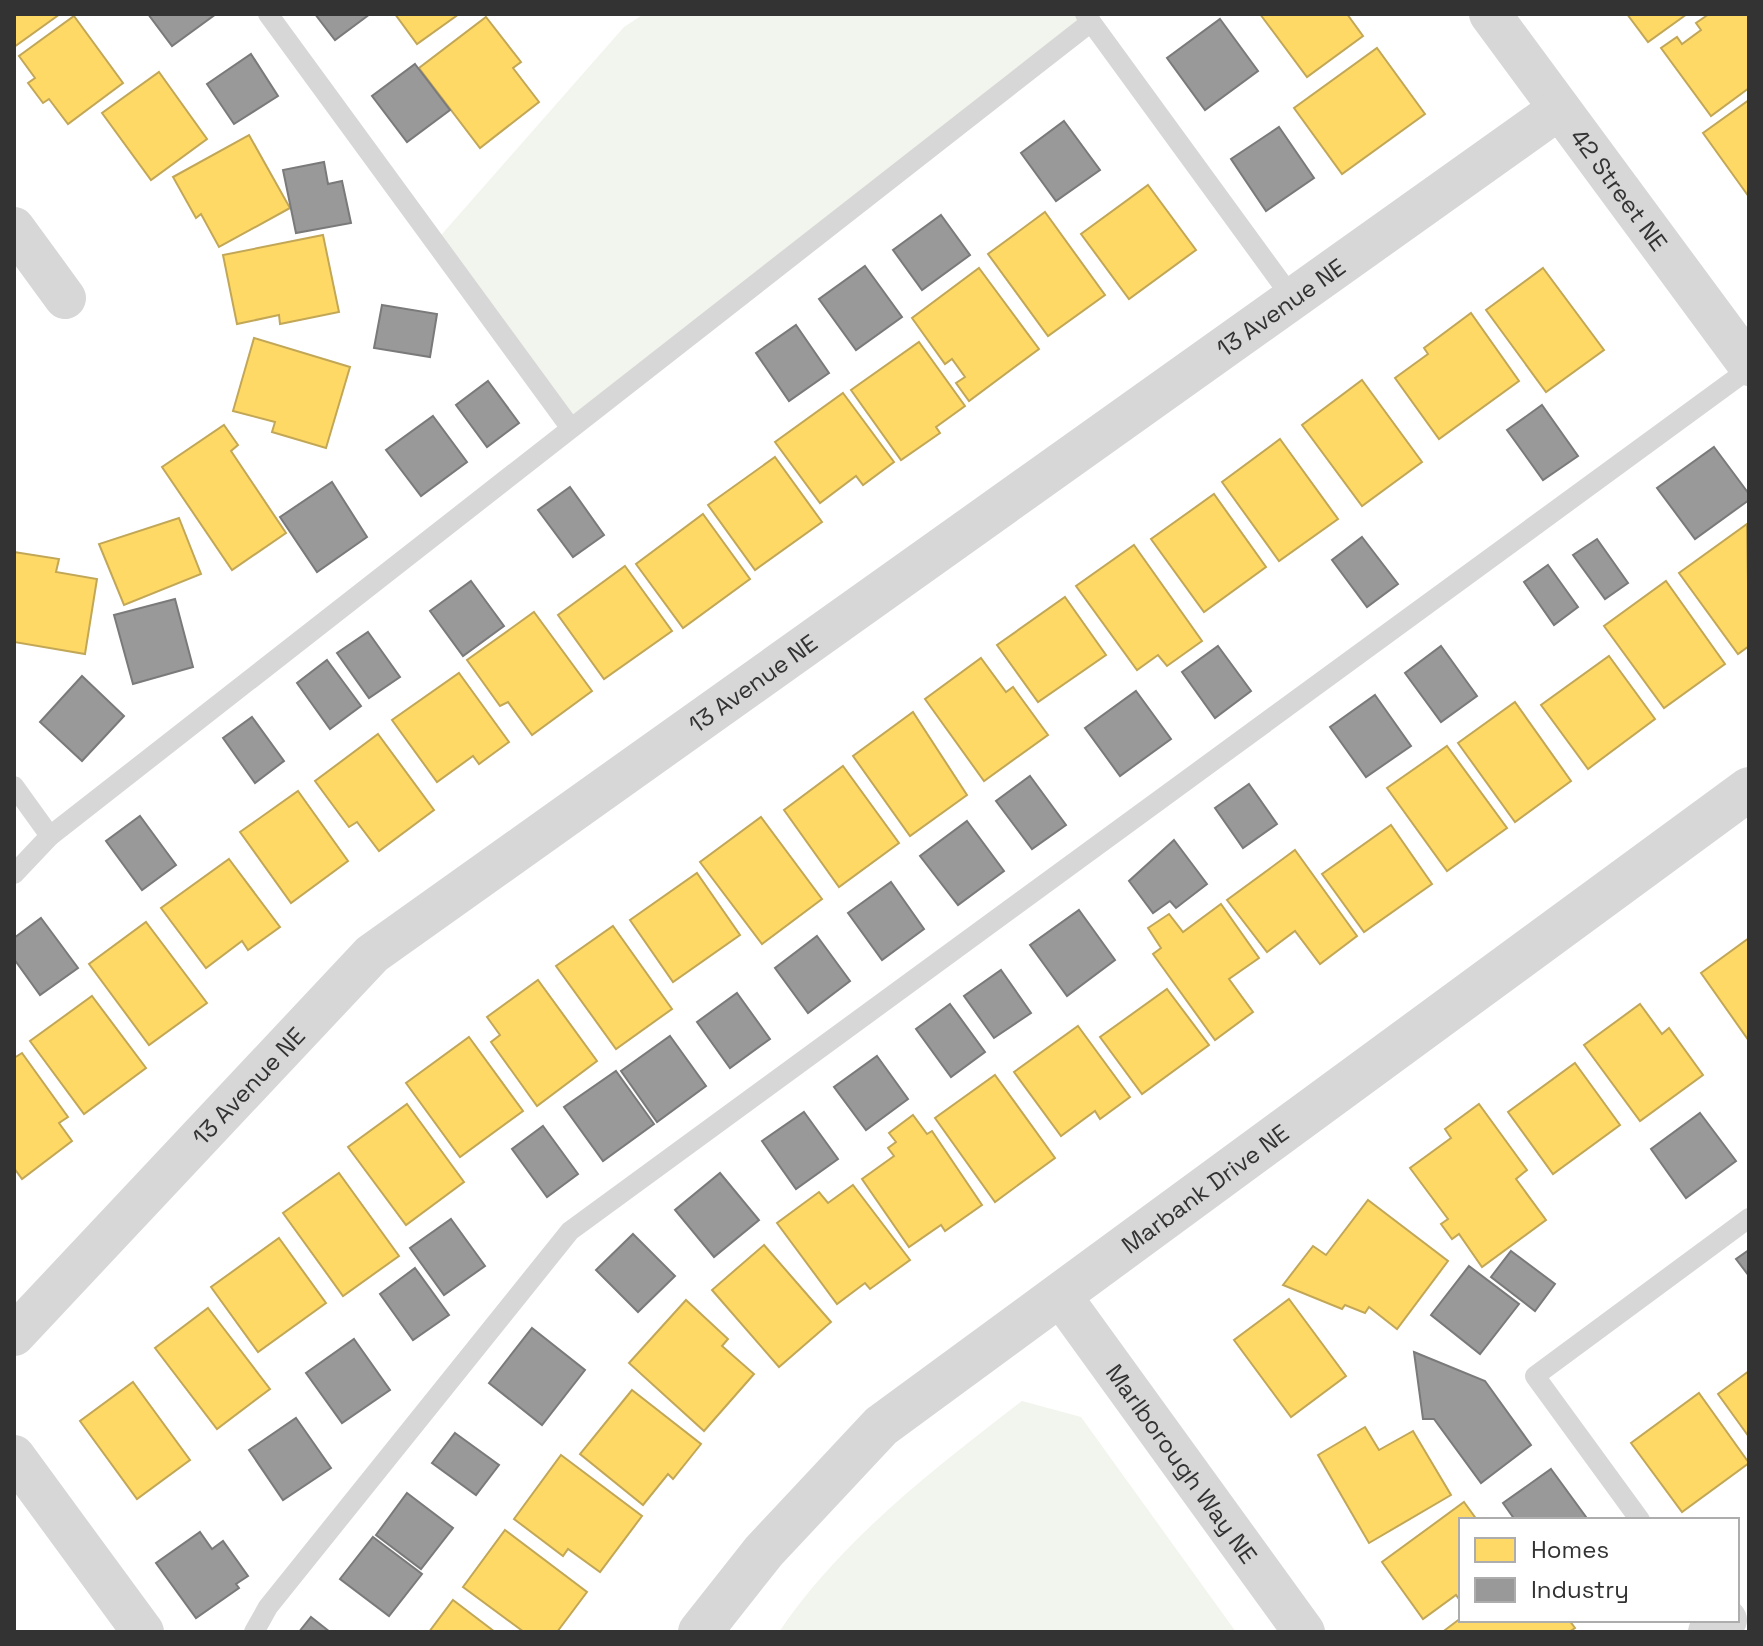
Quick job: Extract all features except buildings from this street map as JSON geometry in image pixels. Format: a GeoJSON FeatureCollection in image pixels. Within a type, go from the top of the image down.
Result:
{"type":"FeatureCollection","features":[{"type":"Feature","properties":{"kind":"street","name":"42 Street NE"},"geometry":{"type":"LineString","coordinates":[[1490,14],[1749,367]]}},
{"type":"Feature","properties":{"kind":"street","name":"13 Avenue NE"},"geometry":{"type":"LineString","coordinates":[[14,1335],[372,954],[1559,109]]}},
{"type":"Feature","properties":{"kind":"street"},"geometry":{"type":"LineString","coordinates":[[14,228],[65,298]]}},
{"type":"Feature","properties":{"kind":"street","name":"Marbank Drive NE"},"geometry":{"type":"LineString","coordinates":[[700,1632],[764,1551],[881,1426],[1749,789]]}},
{"type":"Feature","properties":{"kind":"street","name":"Marlborough Way NE"},"geometry":{"type":"LineString","coordinates":[[1060,1295],[1304,1632]]}},
{"type":"Feature","properties":{"kind":"street"},"geometry":{"type":"LineString","coordinates":[[14,1456],[143,1632]]}},
{"type":"Feature","properties":{"kind":"lane"},"geometry":{"type":"LineString","coordinates":[[268,14],[570,427]]}},
{"type":"Feature","properties":{"kind":"lane"},"geometry":{"type":"LineString","coordinates":[[14,874],[50,836],[1088,18],[1293,299]]}},
{"type":"Feature","properties":{"kind":"lane"},"geometry":{"type":"LineString","coordinates":[[254,1632],[268,1607],[570,1231],[1749,367]]}},
{"type":"Feature","properties":{"kind":"lane"},"geometry":{"type":"LineString","coordinates":[[14,786],[50,836]]}},
{"type":"Feature","properties":{"kind":"lane"},"geometry":{"type":"LineString","coordinates":[[1639,1518],[1535,1376],[1749,1218]]}},
{"type":"Feature","properties":{"kind":"shaded area"},"geometry":{"type":"Polygon","coordinates":[[[644,14],[1085,14],[570,427],[435,242],[624,27],[644,14]]]}},
{"type":"Feature","properties":{"kind":"shaded area"},"geometry":{"type":"Polygon","coordinates":[[[1022,1401],[1081,1417],[1236,1632],[779,1632],[831,1566],[860,1536],[923,1479],[1022,1401]]]}}]}
